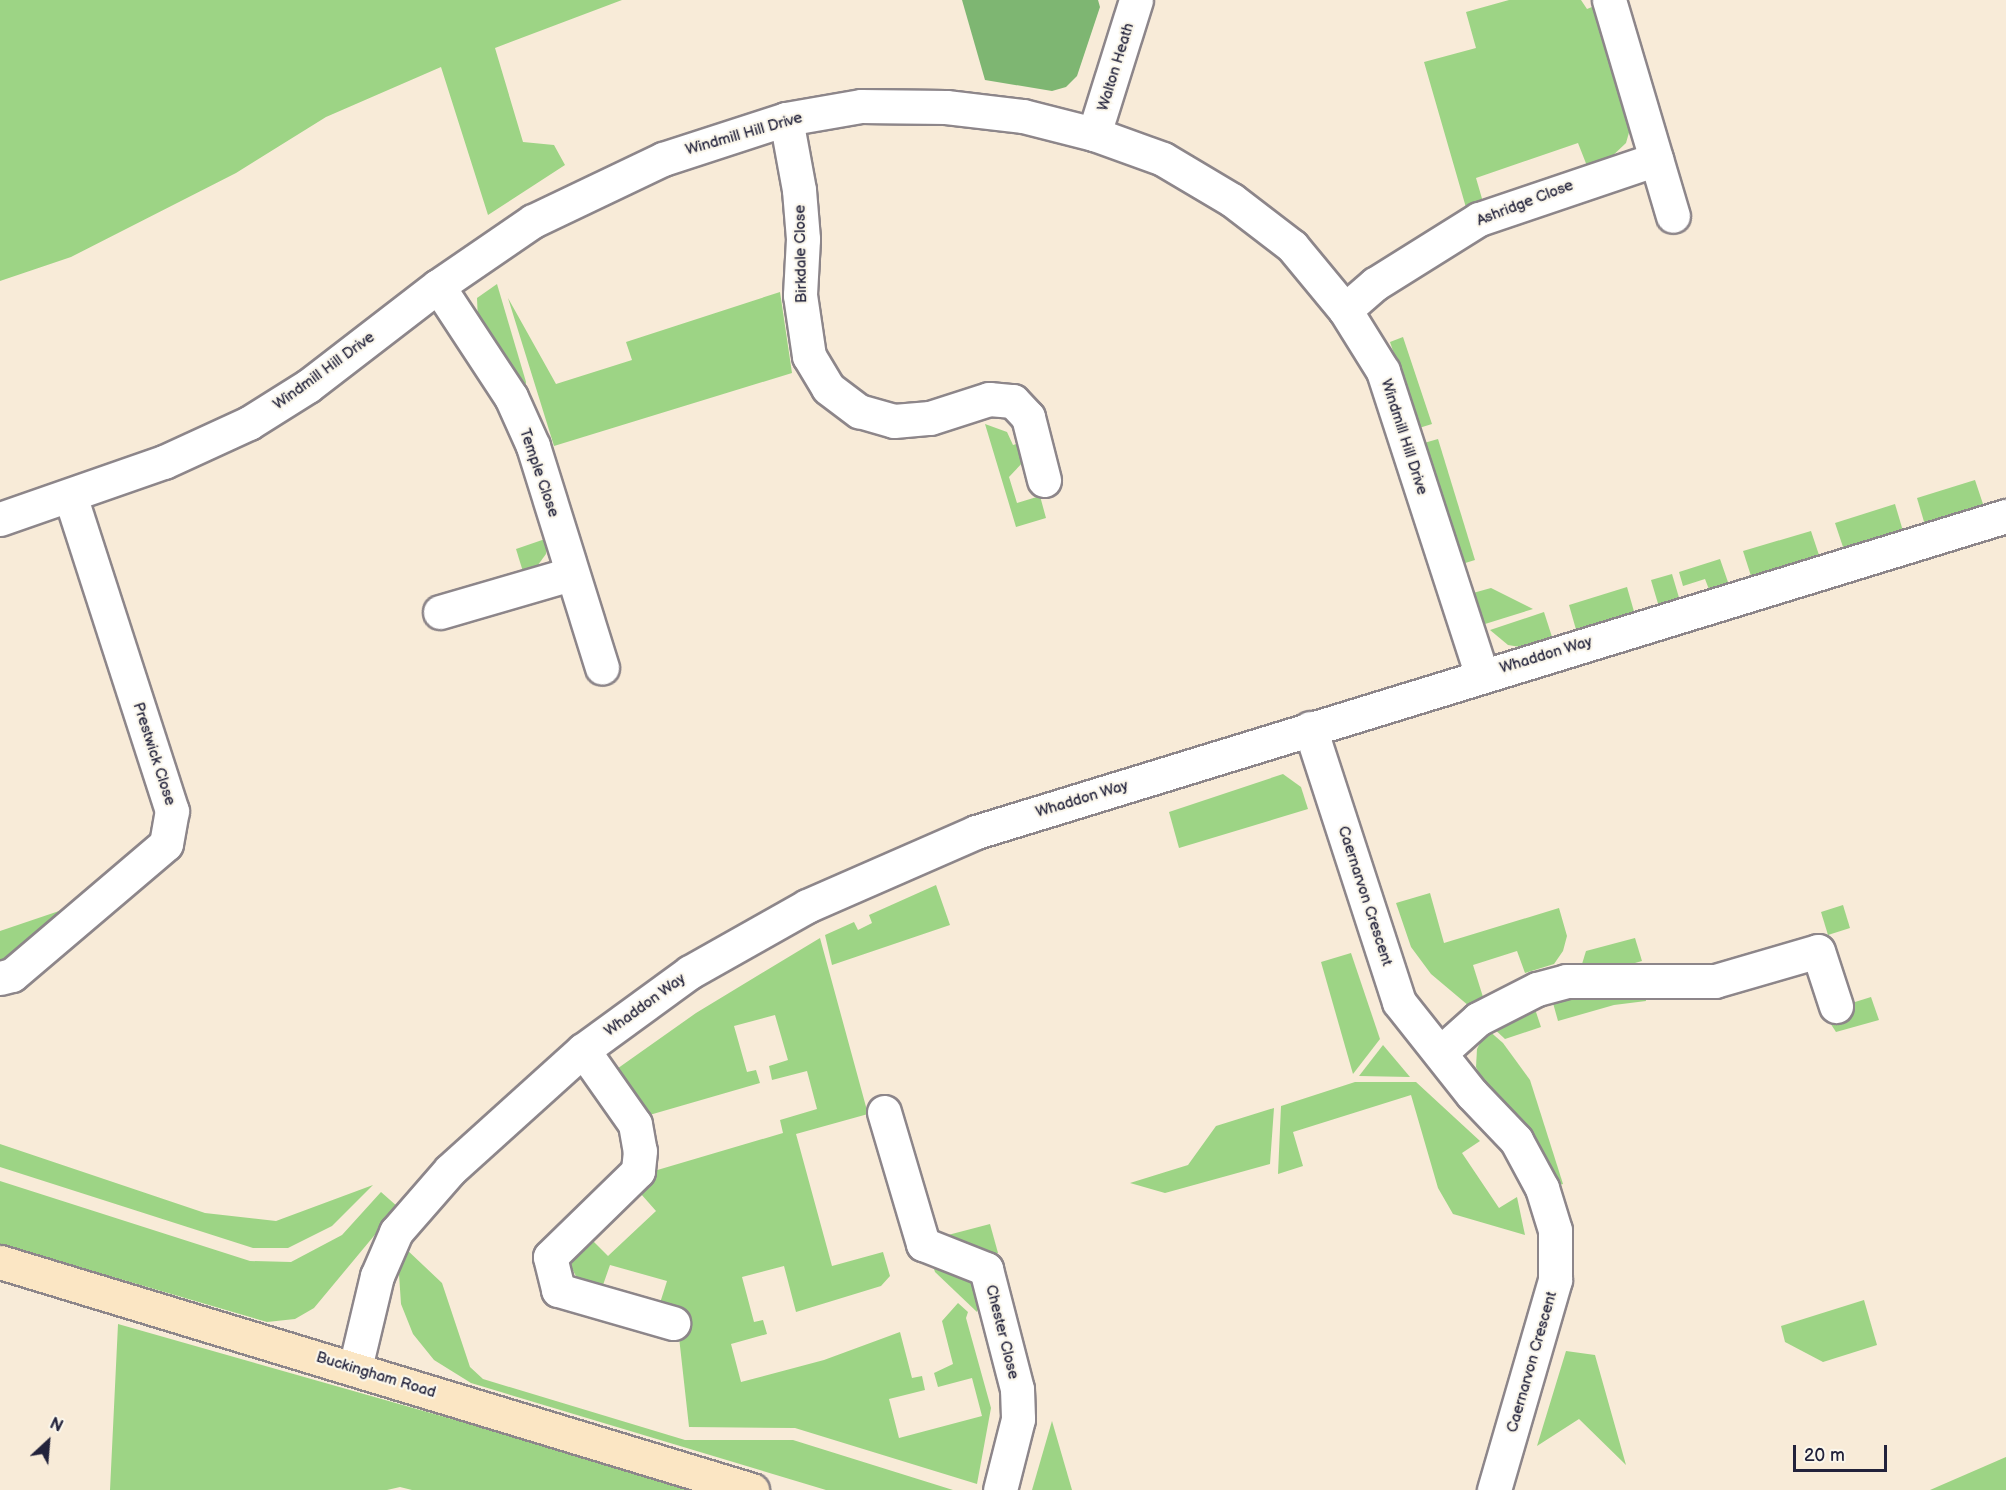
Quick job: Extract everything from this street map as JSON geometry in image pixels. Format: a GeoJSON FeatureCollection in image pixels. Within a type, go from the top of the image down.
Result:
{"type":"FeatureCollection","features":[{"type":"Feature","properties":{"kind":"main road","name":"Buckingham Road"},"geometry":{"type":"LineString","coordinates":[[0,1262],[752,1490]]}},
{"type":"Feature","properties":{"kind":"street","name":"Walton Heath"},"geometry":{"type":"LineString","coordinates":[[1094,134],[1136,0]]}},
{"type":"Feature","properties":{"kind":"street"},"geometry":{"type":"LineString","coordinates":[[1609,0],[1673,216]]}},
{"type":"Feature","properties":{"kind":"street","name":"Windmill Hill Drive"},"geometry":{"type":"LineString","coordinates":[[0,519],[164,462],[249,423],[308,386],[438,286],[533,221],[653,163],[786,119],[861,106],[946,107],[1023,116],[1094,134],[1162,159],[1232,200],[1292,246],[1345,310],[1383,371],[1482,675]]}},
{"type":"Feature","properties":{"kind":"street","name":"Birkdale Close"},"geometry":{"type":"LineString","coordinates":[[786,119],[799,190],[804,239],[800,295],[809,356],[828,388],[859,411],[894,421],[930,418],[989,399],[1013,401],[1028,417],[1044,480]]}},
{"type":"Feature","properties":{"kind":"street","name":"Ashridge Close"},"geometry":{"type":"LineString","coordinates":[[1345,310],[1375,284],[1479,219],[1540,195],[1656,159]]}},
{"type":"Feature","properties":{"kind":"street","name":"Temple Close"},"geometry":{"type":"LineString","coordinates":[[438,286],[511,398],[533,446],[571,574],[602,667]]}},
{"type":"Feature","properties":{"kind":"street","name":"Prestwick Close"},"geometry":{"type":"LineString","coordinates":[[0,978],[12,975],[166,844],[172,811],[70,496]]}},
{"type":"Feature","properties":{"kind":"street","name":"Whaddon Way"},"geometry":{"type":"LineString","coordinates":[[355,1368],[377,1276],[396,1232],[450,1170],[583,1050],[690,972],[807,906],[909,858],[976,831],[2006,516]]}},
{"type":"Feature","properties":{"kind":"street"},"geometry":{"type":"LineString","coordinates":[[440,612],[571,574]]}},
{"type":"Feature","properties":{"kind":"street","name":"Caernarvon Crescent"},"geometry":{"type":"LineString","coordinates":[[1310,728],[1399,1002],[1472,1094],[1516,1140],[1542,1188],[1554,1230],[1555,1280],[1494,1490]]}},
{"type":"Feature","properties":{"kind":"street"},"geometry":{"type":"LineString","coordinates":[[1440,1053],[1478,1019],[1537,989],[1566,981],[1715,981],[1818,951],[1836,1006]]}},
{"type":"Feature","properties":{"kind":"street"},"geometry":{"type":"LineString","coordinates":[[583,1050],[635,1124],[640,1151],[638,1171],[550,1257],[558,1290],[673,1323]]}},
{"type":"Feature","properties":{"kind":"street","name":"Chester Close"},"geometry":{"type":"LineString","coordinates":[[884,1112],[923,1244],[986,1269],[1017,1389],[1018,1419],[1000,1490]]}},
{"type":"Feature","properties":{"kind":"green space"},"geometry":{"type":"Polygon","coordinates":[[[0,0],[622,0],[495,48],[523,142],[554,145],[565,165],[488,215],[441,67],[326,117],[236,173],[71,257],[0,281],[0,0]]]}},
{"type":"Feature","properties":{"kind":"green space"},"geometry":{"type":"Polygon","coordinates":[[[962,0],[1098,0],[1100,7],[1077,76],[1066,87],[1052,91],[985,80],[962,0]]]}},
{"type":"Feature","properties":{"kind":"green space"},"geometry":{"type":"Polygon","coordinates":[[[1509,0],[1581,0],[1587,9],[1597,5],[1632,122],[1626,143],[1608,160],[1587,166],[1578,143],[1476,178],[1483,202],[1467,211],[1424,62],[1476,48],[1466,12],[1509,0]]]}},
{"type":"Feature","properties":{"kind":"green space"},"geometry":{"type":"Polygon","coordinates":[[[497,284],[526,382],[524,397],[478,322],[477,298],[497,284]]]}},
{"type":"Feature","properties":{"kind":"green space"},"geometry":{"type":"Polygon","coordinates":[[[780,292],[792,373],[554,446],[508,298],[556,384],[632,360],[626,342],[780,292]]]}},
{"type":"Feature","properties":{"kind":"green space"},"geometry":{"type":"Polygon","coordinates":[[[1403,337],[1432,424],[1419,428],[1390,342],[1403,337]]]}},
{"type":"Feature","properties":{"kind":"green space"},"geometry":{"type":"Polygon","coordinates":[[[985,424],[1007,432],[1013,445],[1020,443],[1025,460],[1009,477],[1017,503],[1040,496],[1046,518],[1016,527],[985,424]]]}},
{"type":"Feature","properties":{"kind":"green space"},"geometry":{"type":"Polygon","coordinates":[[[1438,439],[1475,560],[1462,564],[1424,443],[1438,439]]]}},
{"type":"Feature","properties":{"kind":"green space"},"geometry":{"type":"Polygon","coordinates":[[[1975,480],[1984,507],[1925,525],[1917,498],[1975,480]]]}},
{"type":"Feature","properties":{"kind":"green space"},"geometry":{"type":"Polygon","coordinates":[[[1895,504],[1903,531],[1844,550],[1835,523],[1895,504]]]}},
{"type":"Feature","properties":{"kind":"green space"},"geometry":{"type":"Polygon","coordinates":[[[1811,531],[1820,558],[1752,579],[1743,551],[1811,531]]]}},
{"type":"Feature","properties":{"kind":"green space"},"geometry":{"type":"Polygon","coordinates":[[[548,538],[546,554],[535,569],[524,575],[516,549],[548,538]]]}},
{"type":"Feature","properties":{"kind":"green space"},"geometry":{"type":"Polygon","coordinates":[[[1720,559],[1729,585],[1710,592],[1705,579],[1683,586],[1679,572],[1720,559]]]}},
{"type":"Feature","properties":{"kind":"green space"},"geometry":{"type":"Polygon","coordinates":[[[1672,574],[1680,601],[1659,607],[1651,580],[1672,574]]]}},
{"type":"Feature","properties":{"kind":"green space"},"geometry":{"type":"Polygon","coordinates":[[[1627,587],[1635,615],[1577,633],[1569,605],[1627,587]]]}},
{"type":"Feature","properties":{"kind":"green space"},"geometry":{"type":"Polygon","coordinates":[[[1491,588],[1533,609],[1485,624],[1473,593],[1491,588]]]}},
{"type":"Feature","properties":{"kind":"green space"},"geometry":{"type":"Polygon","coordinates":[[[1544,612],[1553,640],[1526,648],[1508,645],[1490,630],[1544,612]]]}},
{"type":"Feature","properties":{"kind":"green space"},"geometry":{"type":"Polygon","coordinates":[[[1283,774],[1301,787],[1308,809],[1179,848],[1169,812],[1283,774]]]}},
{"type":"Feature","properties":{"kind":"green space"},"geometry":{"type":"Polygon","coordinates":[[[936,885],[950,925],[832,965],[825,935],[854,922],[858,930],[872,923],[869,915],[936,885]]]}},
{"type":"Feature","properties":{"kind":"green space"},"geometry":{"type":"Polygon","coordinates":[[[1430,893],[1444,943],[1559,908],[1567,936],[1563,951],[1554,964],[1525,973],[1517,951],[1473,965],[1483,997],[1469,1006],[1431,974],[1411,947],[1396,903],[1430,893]]]}},
{"type":"Feature","properties":{"kind":"green space"},"geometry":{"type":"Polygon","coordinates":[[[1843,905],[1850,928],[1828,935],[1821,912],[1843,905]]]}},
{"type":"Feature","properties":{"kind":"green space"},"geometry":{"type":"Polygon","coordinates":[[[65,909],[4,960],[0,959],[0,931],[65,909]]]}},
{"type":"Feature","properties":{"kind":"green space"},"geometry":{"type":"Polygon","coordinates":[[[820,938],[868,1114],[796,1134],[832,1266],[883,1252],[890,1276],[881,1286],[796,1312],[784,1266],[742,1277],[754,1322],[763,1320],[767,1334],[731,1344],[741,1382],[824,1360],[900,1332],[912,1378],[922,1376],[925,1390],[889,1399],[899,1438],[982,1416],[972,1378],[938,1387],[934,1373],[953,1364],[942,1321],[958,1303],[968,1312],[966,1318],[991,1408],[977,1484],[795,1428],[689,1427],[679,1337],[660,1303],[667,1281],[610,1265],[603,1285],[577,1278],[571,1267],[574,1255],[591,1239],[608,1256],[656,1211],[641,1194],[654,1171],[783,1133],[780,1120],[817,1109],[807,1071],[772,1080],[769,1066],[788,1060],[775,1015],[734,1026],[747,1072],[756,1070],[760,1083],[646,1116],[614,1071],[696,1013],[820,938]]]}},
{"type":"Feature","properties":{"kind":"green space"},"geometry":{"type":"Polygon","coordinates":[[[1635,938],[1642,961],[1628,965],[1582,964],[1586,951],[1635,938]]]}},
{"type":"Feature","properties":{"kind":"green space"},"geometry":{"type":"Polygon","coordinates":[[[1351,953],[1380,1039],[1353,1074],[1321,962],[1351,953]]]}},
{"type":"Feature","properties":{"kind":"green space"},"geometry":{"type":"Polygon","coordinates":[[[1645,994],[1646,1001],[1614,1005],[1558,1021],[1553,1003],[1559,995],[1645,994]]]}},
{"type":"Feature","properties":{"kind":"green space"},"geometry":{"type":"Polygon","coordinates":[[[1871,997],[1879,1020],[1836,1032],[1823,1012],[1871,997]]]}},
{"type":"Feature","properties":{"kind":"green space"},"geometry":{"type":"Polygon","coordinates":[[[1533,1003],[1541,1027],[1505,1039],[1491,1026],[1533,1003]]]}},
{"type":"Feature","properties":{"kind":"green space"},"geometry":{"type":"Polygon","coordinates":[[[1487,1029],[1503,1043],[1530,1080],[1563,1184],[1556,1186],[1484,1084],[1476,1067],[1477,1049],[1487,1029]]]}},
{"type":"Feature","properties":{"kind":"green space"},"geometry":{"type":"Polygon","coordinates":[[[1383,1045],[1410,1077],[1359,1076],[1383,1045]]]}},
{"type":"Feature","properties":{"kind":"green space"},"geometry":{"type":"Polygon","coordinates":[[[1355,1082],[1416,1082],[1480,1141],[1462,1153],[1499,1208],[1517,1197],[1525,1235],[1453,1214],[1438,1188],[1411,1095],[1293,1132],[1303,1166],[1278,1174],[1281,1106],[1355,1082]]]}},
{"type":"Feature","properties":{"kind":"green space"},"geometry":{"type":"Polygon","coordinates":[[[1274,1108],[1270,1164],[1165,1193],[1130,1183],[1188,1165],[1216,1126],[1274,1108]]]}},
{"type":"Feature","properties":{"kind":"green space"},"geometry":{"type":"Polygon","coordinates":[[[0,1144],[205,1213],[276,1221],[373,1185],[332,1226],[288,1248],[253,1248],[0,1167],[0,1144]]]}},
{"type":"Feature","properties":{"kind":"green space"},"geometry":{"type":"Polygon","coordinates":[[[0,1181],[250,1261],[291,1262],[342,1235],[381,1192],[398,1207],[314,1308],[295,1319],[267,1322],[0,1244],[0,1181]]]}},
{"type":"Feature","properties":{"kind":"green space"},"geometry":{"type":"Polygon","coordinates":[[[990,1224],[998,1253],[974,1254],[950,1246],[948,1235],[990,1224]]]}},
{"type":"Feature","properties":{"kind":"green space"},"geometry":{"type":"Polygon","coordinates":[[[405,1248],[442,1283],[470,1367],[483,1379],[685,1440],[793,1440],[953,1490],[826,1490],[471,1383],[434,1360],[413,1334],[401,1304],[399,1274],[405,1248]]]}},
{"type":"Feature","properties":{"kind":"green space"},"geometry":{"type":"Polygon","coordinates":[[[932,1263],[976,1283],[981,1301],[977,1312],[935,1272],[932,1263]]]}},
{"type":"Feature","properties":{"kind":"green space"},"geometry":{"type":"Polygon","coordinates":[[[1864,1300],[1877,1345],[1823,1362],[1785,1342],[1781,1326],[1864,1300]]]}},
{"type":"Feature","properties":{"kind":"green space"},"geometry":{"type":"Polygon","coordinates":[[[118,1324],[702,1490],[412,1490],[400,1487],[387,1490],[110,1490],[118,1324]]]}},
{"type":"Feature","properties":{"kind":"green space"},"geometry":{"type":"Polygon","coordinates":[[[1566,1351],[1595,1355],[1626,1465],[1579,1419],[1537,1446],[1566,1351]]]}},
{"type":"Feature","properties":{"kind":"green space"},"geometry":{"type":"Polygon","coordinates":[[[1052,1421],[1072,1490],[1032,1490],[1052,1421]]]}},
{"type":"Feature","properties":{"kind":"green space"},"geometry":{"type":"Polygon","coordinates":[[[2006,1457],[2006,1490],[1930,1490],[2006,1457]]]}}]}
